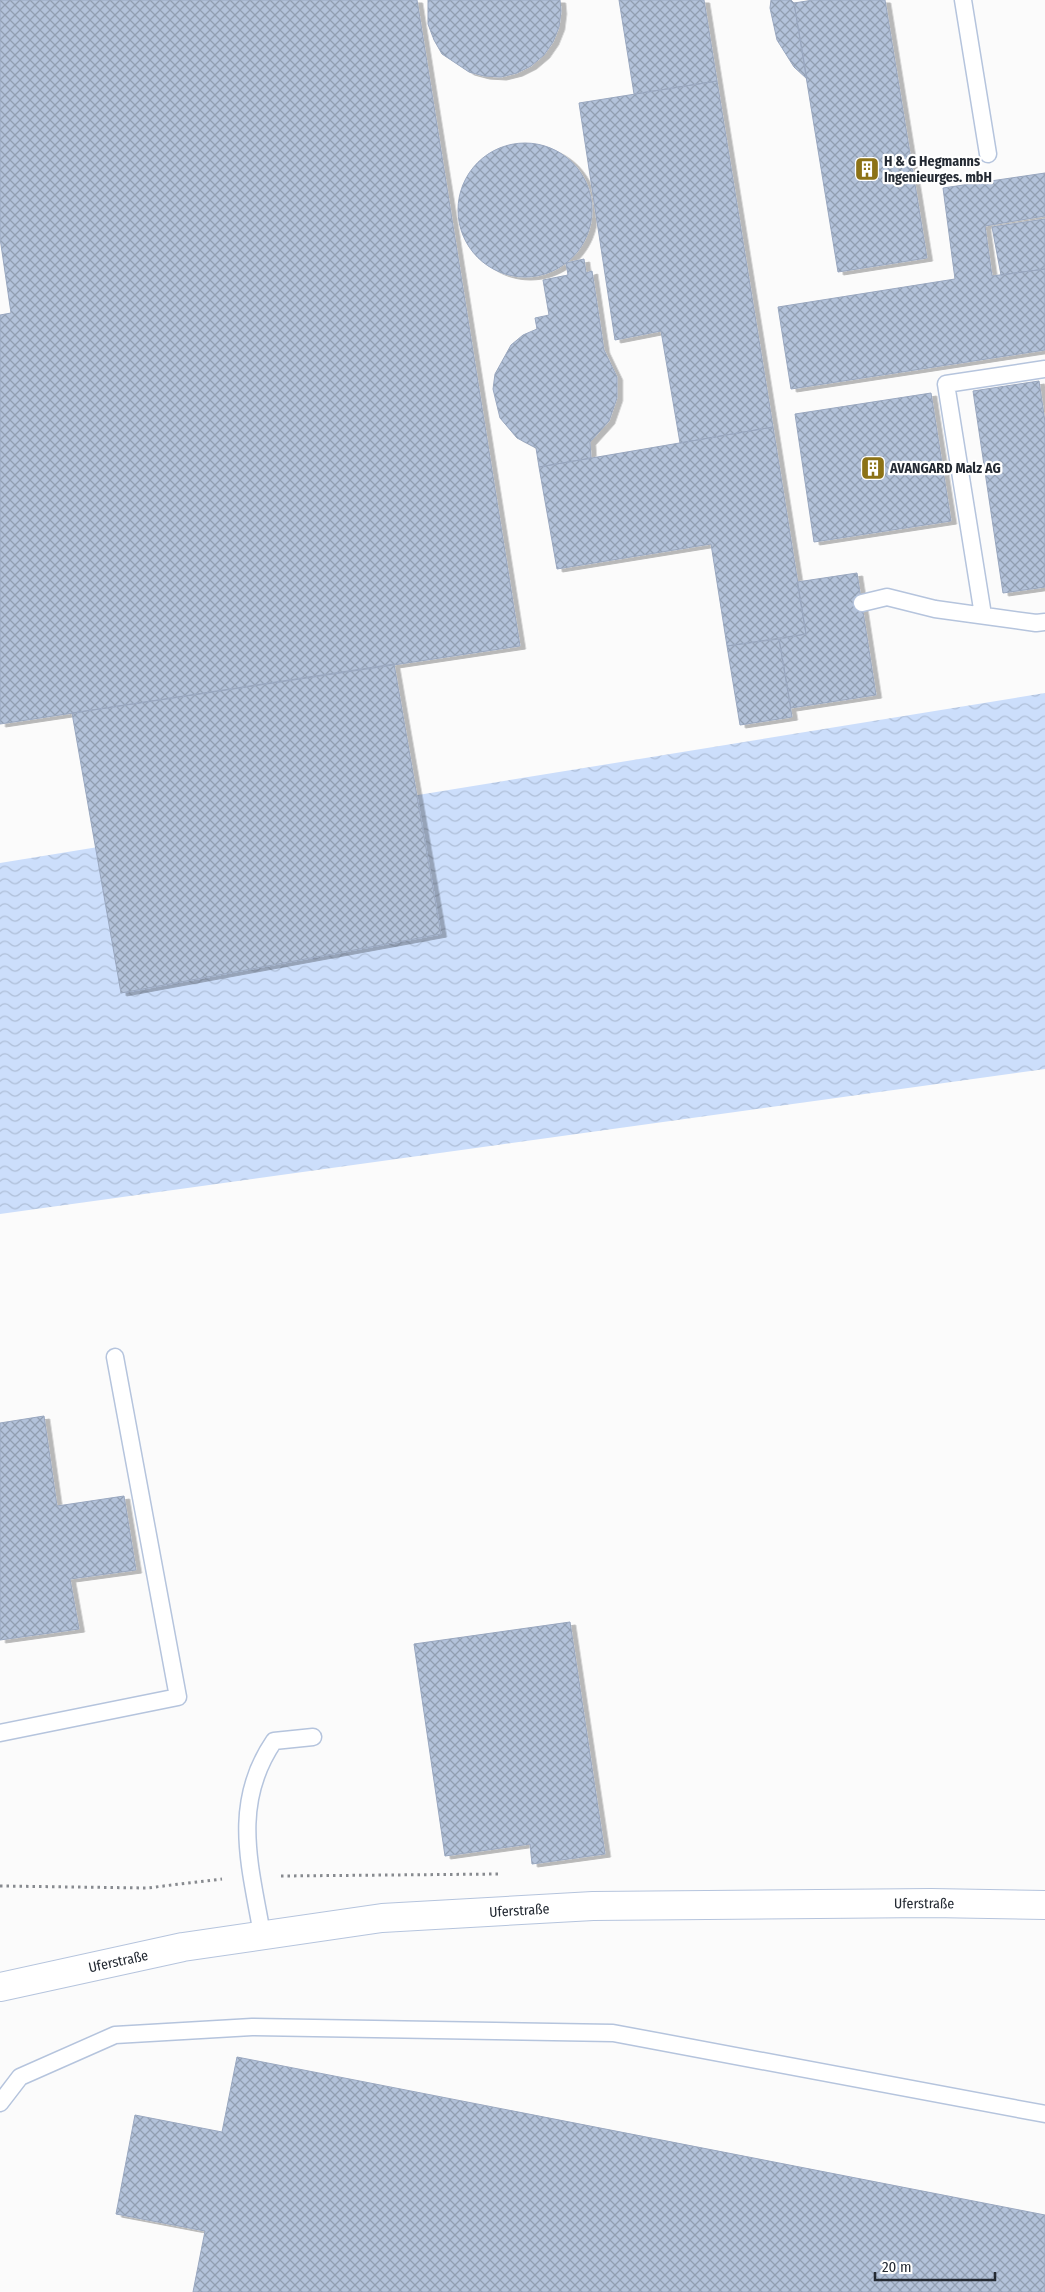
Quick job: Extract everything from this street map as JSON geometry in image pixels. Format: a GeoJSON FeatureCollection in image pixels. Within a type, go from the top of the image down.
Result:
{"type":"FeatureCollection","features":[{"type":"Feature","properties":{"kind":"main road","name":"Uferstraße"},"geometry":{"type":"LineString","coordinates":[[0,1987],[183,1947],[382,1918],[593,1906],[921,1903],[1045,1905]]}},
{"type":"Feature","properties":{"kind":"lane"},"geometry":{"type":"LineString","coordinates":[[963,0],[988,154]]}},
{"type":"Feature","properties":{"kind":"lane"},"geometry":{"type":"LineString","coordinates":[[983,615],[946,384],[1045,369]]}},
{"type":"Feature","properties":{"kind":"lane"},"geometry":{"type":"LineString","coordinates":[[862,603],[887,597],[936,609],[1036,624],[1045,622]]}},
{"type":"Feature","properties":{"kind":"lane"},"geometry":{"type":"LineString","coordinates":[[0,1733],[178,1697],[115,1357]]}},
{"type":"Feature","properties":{"kind":"lane"},"geometry":{"type":"LineString","coordinates":[[262,1934],[246,1841],[250,1793],[267,1750],[274,1741],[312,1737]]}},
{"type":"Feature","properties":{"kind":"lane"},"geometry":{"type":"LineString","coordinates":[[0,2103],[20,2077],[116,2034],[252,2027],[613,2033],[1045,2114]]}},
{"type":"Feature","properties":{"kind":"water"},"geometry":{"type":"Polygon","coordinates":[[[1045,693],[1045,1069],[0,1214],[0,863],[1045,693]]]}},
{"type":"Feature","properties":{"kind":"building"},"geometry":{"type":"Polygon","coordinates":[[[0,0],[417,0],[520,646],[0,724],[0,315],[11,313],[0,238],[0,0]]]}},
{"type":"Feature","properties":{"kind":"building"},"geometry":{"type":"Polygon","coordinates":[[[428,0],[560,0],[559,27],[553,42],[544,55],[531,66],[517,73],[501,77],[484,76],[469,72],[442,54],[428,24],[428,0]]]}},
{"type":"Feature","properties":{"kind":"building"},"geometry":{"type":"Polygon","coordinates":[[[619,0],[704,0],[717,81],[634,94],[619,0]]]}},
{"type":"Feature","properties":{"kind":"building"},"geometry":{"type":"Polygon","coordinates":[[[771,0],[791,0],[794,3],[807,79],[794,67],[777,40],[770,8],[771,0]]]}},
{"type":"Feature","properties":{"kind":"building","name":"H & G Hegmanns Ingenieurges. mbH"},"geometry":{"type":"Polygon","coordinates":[[[813,0],[885,0],[927,258],[838,272],[794,3],[813,0]]]}},
{"type":"Feature","properties":{"kind":"building"},"geometry":{"type":"Polygon","coordinates":[[[717,81],[773,427],[680,443],[661,331],[615,340],[579,103],[717,81]]]}},
{"type":"Feature","properties":{"kind":"building"},"geometry":{"type":"Polygon","coordinates":[[[525,143],[551,148],[562,154],[572,163],[581,173],[587,184],[592,210],[587,236],[581,247],[572,257],[562,266],[551,272],[525,277],[499,272],[488,266],[478,257],[469,247],[463,236],[458,210],[463,184],[469,173],[478,163],[488,154],[499,148],[525,143]]]}},
{"type":"Feature","properties":{"kind":"building"},"geometry":{"type":"Polygon","coordinates":[[[1045,173],[1045,216],[985,226],[992,276],[1045,269],[1045,350],[791,389],[778,307],[955,279],[943,188],[1045,173]]]}},
{"type":"Feature","properties":{"kind":"building"},"geometry":{"type":"Polygon","coordinates":[[[1045,219],[1045,269],[1001,275],[992,227],[1045,219]]]}},
{"type":"Feature","properties":{"kind":"building"},"geometry":{"type":"Polygon","coordinates":[[[584,259],[586,273],[592,271],[604,350],[617,377],[617,398],[609,421],[590,442],[591,458],[539,467],[536,448],[517,438],[500,418],[493,389],[495,374],[511,345],[523,335],[537,329],[535,318],[549,315],[543,280],[568,275],[566,263],[584,259]]]}},
{"type":"Feature","properties":{"kind":"building"},"geometry":{"type":"Polygon","coordinates":[[[1039,381],[1045,422],[1045,587],[1003,593],[973,391],[1039,381]]]}},
{"type":"Feature","properties":{"kind":"building","name":"AVANGARD Malz AG"},"geometry":{"type":"Polygon","coordinates":[[[931,393],[951,521],[814,542],[795,414],[931,393]]]}},
{"type":"Feature","properties":{"kind":"building"},"geometry":{"type":"Polygon","coordinates":[[[773,427],[806,634],[727,646],[711,544],[557,569],[539,467],[773,427]]]}},
{"type":"Feature","properties":{"kind":"building"},"geometry":{"type":"Polygon","coordinates":[[[857,573],[876,695],[791,708],[779,639],[806,634],[797,582],[857,573]]]}},
{"type":"Feature","properties":{"kind":"building"},"geometry":{"type":"Polygon","coordinates":[[[779,639],[792,717],[740,725],[727,646],[779,639]]]}},
{"type":"Feature","properties":{"kind":"building"},"geometry":{"type":"Polygon","coordinates":[[[394,664],[441,934],[121,993],[72,713],[394,664]]]}},
{"type":"Feature","properties":{"kind":"building"},"geometry":{"type":"Polygon","coordinates":[[[44,1416],[57,1506],[124,1496],[136,1570],[70,1579],[79,1629],[0,1640],[0,1423],[44,1416]]]}},
{"type":"Feature","properties":{"kind":"building"},"geometry":{"type":"Polygon","coordinates":[[[570,1622],[605,1854],[532,1864],[530,1844],[445,1856],[414,1644],[570,1622]]]}},
{"type":"Feature","properties":{"kind":"building"},"geometry":{"type":"Polygon","coordinates":[[[237,2057],[1045,2215],[1045,2292],[193,2292],[205,2231],[116,2214],[135,2115],[222,2132],[237,2057]]]}},
{"type":"Feature","properties":{"kind":"place","name":"H & G Hegmanns Ingenieurges. mbH"},"geometry":{"type":"Point","coordinates":[867,169]}},
{"type":"Feature","properties":{"kind":"place","name":"AVANGARD Malz AG"},"geometry":{"type":"Point","coordinates":[873,468]}}]}
